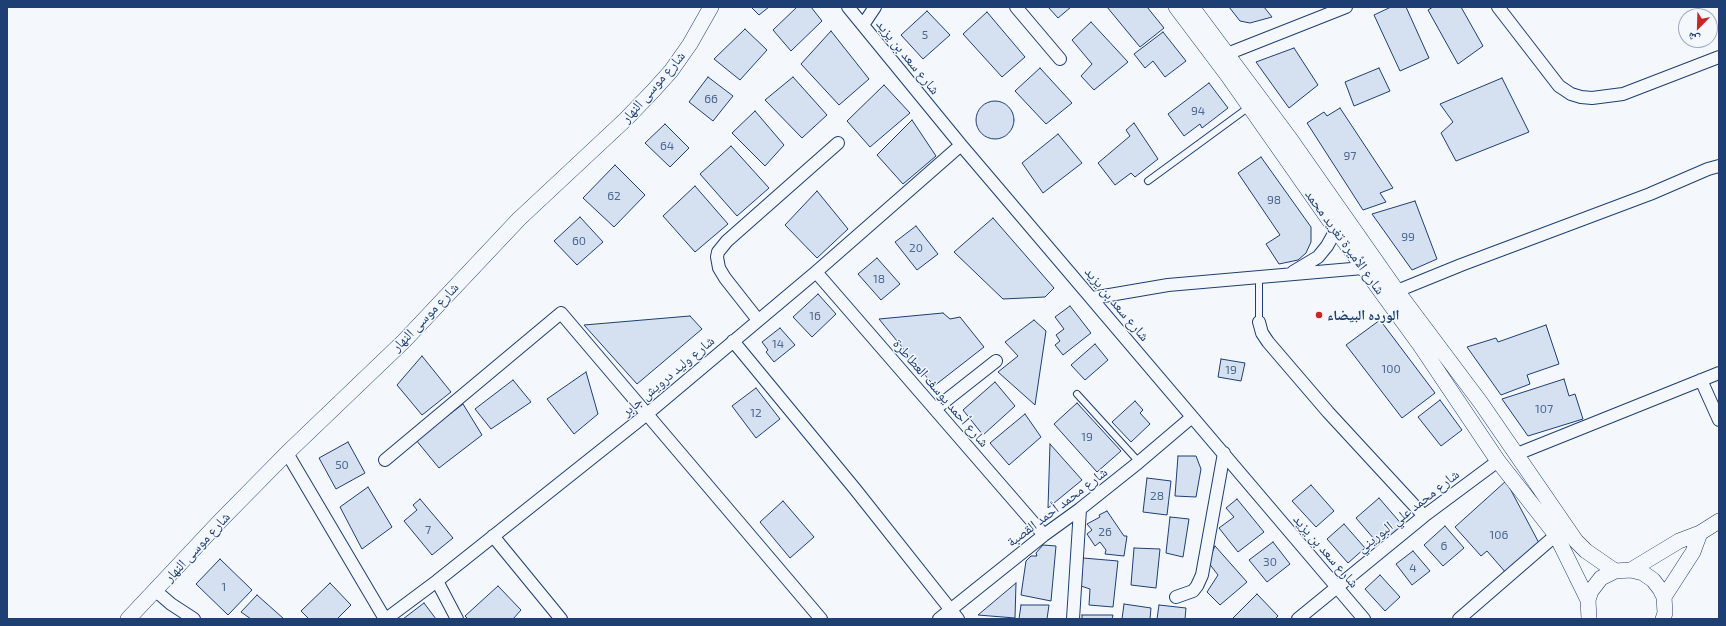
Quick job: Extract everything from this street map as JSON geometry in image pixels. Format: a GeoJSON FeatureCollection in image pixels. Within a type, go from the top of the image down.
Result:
{"type":"FeatureCollection","features":[{"type":"Feature","properties":{"kind":"street","name":"شارع موسى النهار"},"geometry":{"type":"LineString","coordinates":[[128,619],[156,591],[222,519],[287,453],[404,341],[519,219],[625,120],[653,91],[671,71],[690,44],[711,7]]}},
{"type":"Feature","properties":{"kind":"street","name":"شارع سعد بن يزيد"},"geometry":{"type":"LineString","coordinates":[[848,7],[962,145],[1364,619]]}},
{"type":"Feature","properties":{"kind":"street"},"geometry":{"type":"LineString","coordinates":[[863,26],[875,7]]}},
{"type":"Feature","properties":{"kind":"street"},"geometry":{"type":"LineString","coordinates":[[1016,7],[1060,60]]}},
{"type":"Feature","properties":{"kind":"street","name":"شارع الأميرة تغريد محمد"},"geometry":{"type":"LineString","coordinates":[[1176,7],[1250,107],[1363,268],[1420,345],[1498,461],[1556,535],[1588,600]]}},
{"type":"Feature","properties":{"kind":"street","name":"شارع الأميرة تغريد محمد"},"geometry":{"type":"LineString","coordinates":[[1192,7],[1291,140],[1397,291],[1481,403],[1576,541],[1586,551],[1615,571]]}},
{"type":"Feature","properties":{"kind":"street"},"geometry":{"type":"LineString","coordinates":[[1227,54],[1346,7]]}},
{"type":"Feature","properties":{"kind":"street"},"geometry":{"type":"LineString","coordinates":[[1498,7],[1559,86],[1571,94],[1581,97],[1592,98],[1623,94],[1719,57]]}},
{"type":"Feature","properties":{"kind":"street"},"geometry":{"type":"LineString","coordinates":[[758,320],[725,278],[719,268],[717,257],[718,252],[727,241],[838,143]]}},
{"type":"Feature","properties":{"kind":"street","name":"شارع وليد درويش جابر"},"geometry":{"type":"LineString","coordinates":[[386,619],[437,581],[647,414],[816,272],[962,145]]}},
{"type":"Feature","properties":{"kind":"street"},"geometry":{"type":"LineString","coordinates":[[1397,291],[1719,166]]}},
{"type":"Feature","properties":{"kind":"street"},"geometry":{"type":"LineString","coordinates":[[1288,275],[1318,257],[1327,246],[1336,230]]}},
{"type":"Feature","properties":{"kind":"street"},"geometry":{"type":"LineString","coordinates":[[1092,298],[1168,285],[1363,268]]}},
{"type":"Feature","properties":{"kind":"street","name":"شارع أحمد يوسف العطاطرة"},"geometry":{"type":"LineString","coordinates":[[816,272],[1044,535]]}},
{"type":"Feature","properties":{"kind":"street"},"geometry":{"type":"LineString","coordinates":[[385,460],[561,314],[821,619]]}},
{"type":"Feature","properties":{"kind":"street"},"geometry":{"type":"LineString","coordinates":[[1259,322],[1262,333],[1268,342],[1328,412],[1424,516]]}},
{"type":"Feature","properties":{"kind":"street"},"geometry":{"type":"LineString","coordinates":[[733,341],[855,489],[954,614]]}},
{"type":"Feature","properties":{"kind":"street"},"geometry":{"type":"LineString","coordinates":[[935,409],[996,361]]}},
{"type":"Feature","properties":{"kind":"street"},"geometry":{"type":"LineString","coordinates":[[1517,454],[1719,373]]}},
{"type":"Feature","properties":{"kind":"street"},"geometry":{"type":"LineString","coordinates":[[1701,380],[1719,420]]}},
{"type":"Feature","properties":{"kind":"street","name":"شارع محمد أحمد القصبة"},"geometry":{"type":"LineString","coordinates":[[939,619],[954,614],[1044,535],[1080,509],[1139,462],[1192,417]]}},
{"type":"Feature","properties":{"kind":"street"},"geometry":{"type":"LineString","coordinates":[[287,453],[386,619]]}},
{"type":"Feature","properties":{"kind":"street"},"geometry":{"type":"LineString","coordinates":[[1176,597],[1193,591],[1202,575],[1224,454]]}},
{"type":"Feature","properties":{"kind":"street","name":"شارع محمد علي البوريني"},"geometry":{"type":"LineString","coordinates":[[1298,619],[1424,516],[1498,461]]}},
{"type":"Feature","properties":{"kind":"street"},"geometry":{"type":"LineString","coordinates":[[1073,619],[1080,509]]}},
{"type":"Feature","properties":{"kind":"street"},"geometry":{"type":"LineString","coordinates":[[1631,570],[1679,541],[1700,533],[1719,521]]}},
{"type":"Feature","properties":{"kind":"street"},"geometry":{"type":"LineString","coordinates":[[1664,597],[1694,552],[1700,533]]}},
{"type":"Feature","properties":{"kind":"street"},"geometry":{"type":"LineString","coordinates":[[1459,619],[1556,535]]}},
{"type":"Feature","properties":{"kind":"street"},"geometry":{"type":"LineString","coordinates":[[493,536],[561,619]]}},
{"type":"Feature","properties":{"kind":"street"},"geometry":{"type":"LineString","coordinates":[[1588,618],[1588,600],[1591,591],[1601,578],[1615,571],[1631,570],[1642,573],[1653,580],[1660,589],[1664,597],[1665,613],[1663,619]]}},
{"type":"Feature","properties":{"kind":"street"},"geometry":{"type":"LineString","coordinates":[[437,581],[457,619]]}},
{"type":"Feature","properties":{"kind":"street"},"geometry":{"type":"LineString","coordinates":[[156,591],[171,604],[194,619]]}},
{"type":"Feature","properties":{"kind":"lane"},"geometry":{"type":"LineString","coordinates":[[1148,182],[1250,107]]}},
{"type":"Feature","properties":{"kind":"lane"},"geometry":{"type":"LineString","coordinates":[[1259,277],[1259,322]]}},
{"type":"Feature","properties":{"kind":"lane"},"geometry":{"type":"LineString","coordinates":[[1077,394],[1139,462]]}},
{"type":"Feature","properties":{"kind":"building"},"geometry":{"type":"Polygon","coordinates":[[[751,7],[769,7],[759,15],[751,7]]]}},
{"type":"Feature","properties":{"kind":"building"},"geometry":{"type":"Polygon","coordinates":[[[797,7],[811,7],[822,21],[791,51],[773,30],[797,7]]]}},
{"type":"Feature","properties":{"kind":"building"},"geometry":{"type":"Polygon","coordinates":[[[1048,7],[1071,7],[1058,18],[1048,7]]]}},
{"type":"Feature","properties":{"kind":"building"},"geometry":{"type":"Polygon","coordinates":[[[1107,7],[1147,7],[1164,28],[1140,47],[1107,7]]]}},
{"type":"Feature","properties":{"kind":"building"},"geometry":{"type":"Polygon","coordinates":[[[1229,7],[1264,7],[1272,17],[1250,23],[1240,21],[1229,7]]]}},
{"type":"Feature","properties":{"kind":"building"},"geometry":{"type":"Polygon","coordinates":[[[1391,7],[1406,7],[1429,58],[1400,71],[1374,15],[1391,7]]]}},
{"type":"Feature","properties":{"kind":"building"},"geometry":{"type":"Polygon","coordinates":[[[1433,7],[1461,7],[1483,46],[1458,64],[1428,10],[1433,7]]]}},
{"type":"Feature","properties":{"kind":"building"},"geometry":{"type":"Polygon","coordinates":[[[927,11],[950,35],[923,59],[901,35],[927,11]]]}},
{"type":"Feature","properties":{"kind":"building"},"geometry":{"type":"Polygon","coordinates":[[[987,12],[1025,57],[1002,77],[963,34],[987,12]]]}},
{"type":"Feature","properties":{"kind":"building"},"geometry":{"type":"Polygon","coordinates":[[[1091,22],[1128,62],[1094,90],[1081,76],[1092,64],[1072,40],[1091,22]]]}},
{"type":"Feature","properties":{"kind":"building"},"geometry":{"type":"Polygon","coordinates":[[[745,29],[767,50],[740,80],[714,59],[745,29]]]}},
{"type":"Feature","properties":{"kind":"building"},"geometry":{"type":"Polygon","coordinates":[[[831,31],[869,79],[839,105],[801,64],[831,31]]]}},
{"type":"Feature","properties":{"kind":"building"},"geometry":{"type":"Polygon","coordinates":[[[1163,32],[1186,61],[1165,77],[1153,61],[1145,68],[1134,54],[1163,32]]]}},
{"type":"Feature","properties":{"kind":"building"},"geometry":{"type":"Polygon","coordinates":[[[1294,48],[1318,85],[1289,108],[1256,62],[1294,48]]]}},
{"type":"Feature","properties":{"kind":"building"},"geometry":{"type":"Polygon","coordinates":[[[1040,68],[1072,103],[1046,124],[1015,91],[1040,68]]]}},
{"type":"Feature","properties":{"kind":"building"},"geometry":{"type":"Polygon","coordinates":[[[1379,68],[1390,91],[1354,106],[1345,82],[1379,68]]]}},
{"type":"Feature","properties":{"kind":"building"},"geometry":{"type":"Polygon","coordinates":[[[708,77],[733,96],[713,121],[689,102],[708,77]]]}},
{"type":"Feature","properties":{"kind":"building"},"geometry":{"type":"Polygon","coordinates":[[[793,77],[827,115],[802,138],[765,100],[793,77]]]}},
{"type":"Feature","properties":{"kind":"building"},"geometry":{"type":"Polygon","coordinates":[[[1502,78],[1529,132],[1456,161],[1441,133],[1453,122],[1440,104],[1502,78]]]}},
{"type":"Feature","properties":{"kind":"building"},"geometry":{"type":"Polygon","coordinates":[[[1209,83],[1228,108],[1202,128],[1200,124],[1184,136],[1168,114],[1209,83]]]}},
{"type":"Feature","properties":{"kind":"building"},"geometry":{"type":"Polygon","coordinates":[[[884,85],[910,113],[870,147],[847,121],[884,85]]]}},
{"type":"Feature","properties":{"kind":"building"},"geometry":{"type":"Polygon","coordinates":[[[991,101],[999,101],[1009,106],[1013,113],[1013,127],[1009,134],[999,139],[991,139],[981,134],[979,131],[976,124],[976,116],[981,106],[984,104],[991,101]]]}},
{"type":"Feature","properties":{"kind":"building"},"geometry":{"type":"Polygon","coordinates":[[[1340,108],[1393,188],[1380,193],[1386,202],[1363,210],[1307,123],[1324,112],[1327,116],[1340,108]]]}},
{"type":"Feature","properties":{"kind":"building"},"geometry":{"type":"Polygon","coordinates":[[[755,111],[784,145],[765,166],[732,133],[755,111]]]}},
{"type":"Feature","properties":{"kind":"building"},"geometry":{"type":"Polygon","coordinates":[[[912,120],[936,156],[903,184],[877,155],[912,120]]]}},
{"type":"Feature","properties":{"kind":"building"},"geometry":{"type":"Polygon","coordinates":[[[1134,123],[1158,159],[1135,177],[1131,173],[1115,185],[1098,163],[1130,136],[1126,130],[1134,123]]]}},
{"type":"Feature","properties":{"kind":"building"},"geometry":{"type":"Polygon","coordinates":[[[665,124],[689,148],[670,167],[645,143],[665,124]]]}},
{"type":"Feature","properties":{"kind":"building"},"geometry":{"type":"Polygon","coordinates":[[[1058,134],[1082,163],[1043,193],[1022,163],[1058,134]]]}},
{"type":"Feature","properties":{"kind":"building"},"geometry":{"type":"Polygon","coordinates":[[[731,146],[769,188],[737,216],[700,174],[731,146]]]}},
{"type":"Feature","properties":{"kind":"building"},"geometry":{"type":"Polygon","coordinates":[[[1261,157],[1311,227],[1311,242],[1306,253],[1298,260],[1279,264],[1266,244],[1280,235],[1238,173],[1261,157]]]}},
{"type":"Feature","properties":{"kind":"building"},"geometry":{"type":"Polygon","coordinates":[[[615,165],[645,195],[614,227],[583,198],[615,165]]]}},
{"type":"Feature","properties":{"kind":"building"},"geometry":{"type":"Polygon","coordinates":[[[695,186],[728,224],[695,252],[663,216],[695,186]]]}},
{"type":"Feature","properties":{"kind":"building"},"geometry":{"type":"Polygon","coordinates":[[[817,191],[848,229],[817,258],[785,225],[817,191]]]}},
{"type":"Feature","properties":{"kind":"building"},"geometry":{"type":"Polygon","coordinates":[[[1415,201],[1437,259],[1412,270],[1372,214],[1415,201]]]}},
{"type":"Feature","properties":{"kind":"building"},"geometry":{"type":"Polygon","coordinates":[[[580,217],[603,242],[577,265],[554,241],[580,217]]]}},
{"type":"Feature","properties":{"kind":"building"},"geometry":{"type":"Polygon","coordinates":[[[993,218],[1054,288],[1045,297],[1003,299],[954,252],[993,218]]]}},
{"type":"Feature","properties":{"kind":"building"},"geometry":{"type":"Polygon","coordinates":[[[916,226],[938,254],[917,270],[895,242],[916,226]]]}},
{"type":"Feature","properties":{"kind":"building"},"geometry":{"type":"Polygon","coordinates":[[[877,258],[900,284],[881,300],[858,274],[877,258]]]}},
{"type":"Feature","properties":{"kind":"building"},"geometry":{"type":"Polygon","coordinates":[[[818,294],[836,314],[812,337],[793,317],[818,294]]]}},
{"type":"Feature","properties":{"kind":"building"},"geometry":{"type":"Polygon","coordinates":[[[1070,306],[1091,333],[1063,355],[1055,345],[1060,341],[1056,335],[1064,329],[1055,317],[1070,306]]]}},
{"type":"Feature","properties":{"kind":"building"},"geometry":{"type":"Polygon","coordinates":[[[943,313],[950,319],[960,317],[984,347],[934,386],[879,319],[943,313]]]}},
{"type":"Feature","properties":{"kind":"building"},"geometry":{"type":"Polygon","coordinates":[[[690,316],[702,329],[637,384],[584,325],[690,316]]]}},
{"type":"Feature","properties":{"kind":"building"},"geometry":{"type":"Polygon","coordinates":[[[1034,320],[1046,331],[1035,405],[998,372],[1018,356],[1005,342],[1034,320]]]}},
{"type":"Feature","properties":{"kind":"building"},"geometry":{"type":"Polygon","coordinates":[[[1380,320],[1435,393],[1402,418],[1346,345],[1380,320]]]}},
{"type":"Feature","properties":{"kind":"building"},"geometry":{"type":"Polygon","coordinates":[[[1546,325],[1559,364],[1527,375],[1530,384],[1501,395],[1467,347],[1496,338],[1498,342],[1546,325]]]}},
{"type":"Feature","properties":{"kind":"building"},"geometry":{"type":"Polygon","coordinates":[[[780,328],[795,345],[774,362],[766,352],[768,350],[762,342],[780,328]]]}},
{"type":"Feature","properties":{"kind":"building"},"geometry":{"type":"Polygon","coordinates":[[[1095,344],[1108,360],[1085,380],[1071,365],[1095,344]]]}},
{"type":"Feature","properties":{"kind":"building"},"geometry":{"type":"Polygon","coordinates":[[[422,356],[451,392],[422,415],[397,385],[422,356]]]}},
{"type":"Feature","properties":{"kind":"building"},"geometry":{"type":"Polygon","coordinates":[[[1221,359],[1245,363],[1241,381],[1218,377],[1221,359]]]}},
{"type":"Feature","properties":{"kind":"building"},"geometry":{"type":"Polygon","coordinates":[[[586,372],[598,414],[574,434],[547,399],[586,372]]]}},
{"type":"Feature","properties":{"kind":"building"},"geometry":{"type":"Polygon","coordinates":[[[1564,379],[1569,396],[1575,394],[1583,419],[1528,436],[1502,399],[1564,379]]]}},
{"type":"Feature","properties":{"kind":"building"},"geometry":{"type":"Polygon","coordinates":[[[513,380],[531,402],[491,429],[475,409],[513,380]]]}},
{"type":"Feature","properties":{"kind":"building"},"geometry":{"type":"Polygon","coordinates":[[[995,382],[1015,406],[983,435],[963,410],[995,382]]]}},
{"type":"Feature","properties":{"kind":"building"},"geometry":{"type":"Polygon","coordinates":[[[756,388],[780,419],[756,438],[732,406],[756,388]]]}},
{"type":"Feature","properties":{"kind":"building"},"geometry":{"type":"Polygon","coordinates":[[[1440,400],[1462,430],[1441,446],[1418,417],[1440,400]]]}},
{"type":"Feature","properties":{"kind":"building"},"geometry":{"type":"Polygon","coordinates":[[[1135,401],[1143,410],[1140,413],[1150,424],[1131,442],[1112,422],[1135,401]]]}},
{"type":"Feature","properties":{"kind":"building"},"geometry":{"type":"Polygon","coordinates":[[[1077,403],[1121,451],[1097,472],[1054,424],[1077,403]]]}},
{"type":"Feature","properties":{"kind":"building"},"geometry":{"type":"Polygon","coordinates":[[[463,404],[482,435],[439,468],[416,440],[463,404]]]}},
{"type":"Feature","properties":{"kind":"building"},"geometry":{"type":"Polygon","coordinates":[[[1025,414],[1041,437],[1009,465],[990,443],[1025,414]]]}},
{"type":"Feature","properties":{"kind":"building"},"geometry":{"type":"Polygon","coordinates":[[[348,442],[365,473],[336,489],[319,458],[348,442]]]}},
{"type":"Feature","properties":{"kind":"building"},"geometry":{"type":"Polygon","coordinates":[[[1050,444],[1082,480],[1048,508],[1050,444]]]}},
{"type":"Feature","properties":{"kind":"building"},"geometry":{"type":"Polygon","coordinates":[[[1178,456],[1196,456],[1201,469],[1196,497],[1175,496],[1178,456]]]}},
{"type":"Feature","properties":{"kind":"building"},"geometry":{"type":"Polygon","coordinates":[[[1147,478],[1171,481],[1167,515],[1143,512],[1147,478]]]}},
{"type":"Feature","properties":{"kind":"building"},"geometry":{"type":"Polygon","coordinates":[[[1506,481],[1539,543],[1507,574],[1487,551],[1481,556],[1455,527],[1506,481]]]}},
{"type":"Feature","properties":{"kind":"building"},"geometry":{"type":"Polygon","coordinates":[[[1311,485],[1334,511],[1316,527],[1292,501],[1311,485]]]}},
{"type":"Feature","properties":{"kind":"building"},"geometry":{"type":"Polygon","coordinates":[[[368,487],[392,527],[362,549],[340,507],[368,487]]]}},
{"type":"Feature","properties":{"kind":"building"},"geometry":{"type":"Polygon","coordinates":[[[1379,498],[1404,527],[1381,547],[1356,518],[1379,498]]]}},
{"type":"Feature","properties":{"kind":"building"},"geometry":{"type":"Polygon","coordinates":[[[420,499],[453,538],[432,555],[404,521],[417,510],[413,505],[420,499]]]}},
{"type":"Feature","properties":{"kind":"building"},"geometry":{"type":"Polygon","coordinates":[[[1237,499],[1264,532],[1238,552],[1219,528],[1234,517],[1226,508],[1237,499]]]}},
{"type":"Feature","properties":{"kind":"building"},"geometry":{"type":"Polygon","coordinates":[[[783,501],[814,537],[790,558],[760,522],[783,501]]]}},
{"type":"Feature","properties":{"kind":"building"},"geometry":{"type":"Polygon","coordinates":[[[1107,511],[1124,536],[1127,536],[1124,556],[1105,554],[1106,550],[1100,542],[1095,546],[1087,534],[1092,530],[1087,524],[1100,517],[1099,515],[1107,511]]]}},
{"type":"Feature","properties":{"kind":"building"},"geometry":{"type":"Polygon","coordinates":[[[1170,517],[1189,519],[1183,557],[1166,553],[1170,517]]]}},
{"type":"Feature","properties":{"kind":"building"},"geometry":{"type":"Polygon","coordinates":[[[1344,524],[1365,548],[1348,563],[1327,539],[1344,524]]]}},
{"type":"Feature","properties":{"kind":"building"},"geometry":{"type":"Polygon","coordinates":[[[1445,526],[1464,548],[1443,566],[1424,545],[1445,526]]]}},
{"type":"Feature","properties":{"kind":"building"},"geometry":{"type":"Polygon","coordinates":[[[1273,542],[1290,564],[1267,582],[1249,560],[1273,542]]]}},
{"type":"Feature","properties":{"kind":"building"},"geometry":{"type":"Polygon","coordinates":[[[1043,545],[1056,546],[1051,601],[1021,595],[1026,561],[1031,556],[1037,556],[1036,553],[1043,545]]]}},
{"type":"Feature","properties":{"kind":"building"},"geometry":{"type":"Polygon","coordinates":[[[1215,546],[1247,582],[1220,605],[1207,592],[1218,575],[1208,562],[1215,546]]]}},
{"type":"Feature","properties":{"kind":"building"},"geometry":{"type":"Polygon","coordinates":[[[1134,548],[1160,549],[1156,588],[1131,585],[1134,548]]]}},
{"type":"Feature","properties":{"kind":"building"},"geometry":{"type":"Polygon","coordinates":[[[1413,551],[1430,571],[1412,585],[1396,564],[1413,551]]]}},
{"type":"Feature","properties":{"kind":"building"},"geometry":{"type":"Polygon","coordinates":[[[1083,558],[1118,561],[1113,607],[1089,605],[1090,589],[1081,586],[1083,558]]]}},
{"type":"Feature","properties":{"kind":"building"},"geometry":{"type":"Polygon","coordinates":[[[220,559],[252,590],[228,615],[196,584],[220,559]]]}},
{"type":"Feature","properties":{"kind":"building"},"geometry":{"type":"Polygon","coordinates":[[[1380,575],[1400,597],[1385,611],[1365,589],[1380,575]]]}},
{"type":"Feature","properties":{"kind":"building"},"geometry":{"type":"Polygon","coordinates":[[[330,583],[351,605],[337,619],[309,619],[301,611],[330,583]]]}},
{"type":"Feature","properties":{"kind":"building"},"geometry":{"type":"Polygon","coordinates":[[[1016,583],[1015,618],[978,615],[1016,583]]]}},
{"type":"Feature","properties":{"kind":"building"},"geometry":{"type":"Polygon","coordinates":[[[498,586],[521,610],[513,619],[468,619],[465,616],[498,586]]]}},
{"type":"Feature","properties":{"kind":"building"},"geometry":{"type":"Polygon","coordinates":[[[1257,594],[1278,616],[1275,619],[1232,619],[1257,594]]]}},
{"type":"Feature","properties":{"kind":"building"},"geometry":{"type":"Polygon","coordinates":[[[257,595],[284,619],[251,619],[241,612],[257,595]]]}},
{"type":"Feature","properties":{"kind":"building"},"geometry":{"type":"Polygon","coordinates":[[[424,603],[436,619],[403,619],[424,603]]]}},
{"type":"Feature","properties":{"kind":"building"},"geometry":{"type":"Polygon","coordinates":[[[1124,604],[1151,608],[1150,619],[1122,619],[1124,604]]]}},
{"type":"Feature","properties":{"kind":"building"},"geometry":{"type":"Polygon","coordinates":[[[1021,605],[1049,605],[1047,619],[1019,619],[1021,605]]]}},
{"type":"Feature","properties":{"kind":"building"},"geometry":{"type":"Polygon","coordinates":[[[1159,605],[1186,608],[1185,619],[1157,619],[1159,605]]]}},
{"type":"Feature","properties":{"kind":"building"},"geometry":{"type":"Polygon","coordinates":[[[1082,615],[1113,615],[1112,619],[1082,619],[1082,615]]]}},
{"type":"Feature","properties":{"kind":"place","name":"الورده البيضاء"},"geometry":{"type":"Point","coordinates":[1319,315]}}]}
